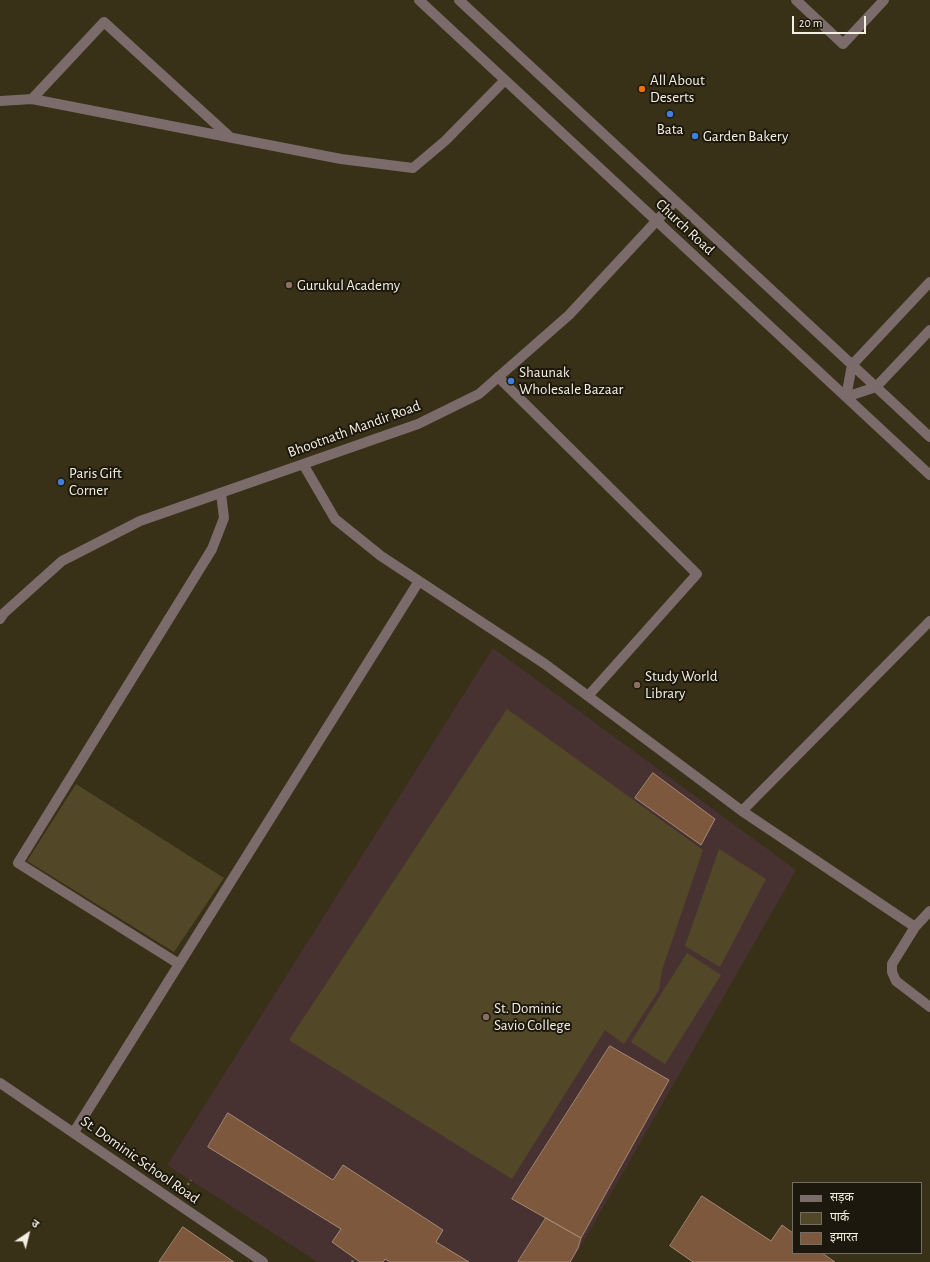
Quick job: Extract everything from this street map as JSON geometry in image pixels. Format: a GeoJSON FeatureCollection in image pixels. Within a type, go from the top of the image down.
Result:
{"type":"FeatureCollection","features":[{"type":"Feature","properties":{"kind":"street","name":"Church Road"},"geometry":{"type":"LineString","coordinates":[[419,0],[930,475]]}},
{"type":"Feature","properties":{"kind":"street","name":"Church Road"},"geometry":{"type":"LineString","coordinates":[[459,0],[930,437]]}},
{"type":"Feature","properties":{"kind":"street"},"geometry":{"type":"LineString","coordinates":[[796,0],[843,44],[884,0]]}},
{"type":"Feature","properties":{"kind":"street"},"geometry":{"type":"LineString","coordinates":[[32,99],[104,22],[231,138]]}},
{"type":"Feature","properties":{"kind":"street"},"geometry":{"type":"LineString","coordinates":[[0,101],[32,99],[341,160],[413,168],[445,141],[505,80]]}},
{"type":"Feature","properties":{"kind":"street","name":"Bhootnath Mandir Road"},"geometry":{"type":"LineString","coordinates":[[1,614],[62,561],[140,521],[418,424],[479,394],[568,315],[675,201]]}},
{"type":"Feature","properties":{"kind":"street"},"geometry":{"type":"LineString","coordinates":[[930,282],[852,365],[846,397],[876,387],[930,330]]}},
{"type":"Feature","properties":{"kind":"street"},"geometry":{"type":"LineString","coordinates":[[498,377],[697,574],[588,696]]}},
{"type":"Feature","properties":{"kind":"street"},"geometry":{"type":"LineString","coordinates":[[303,464],[335,519],[381,556],[545,664],[742,811],[915,927]]}},
{"type":"Feature","properties":{"kind":"street"},"geometry":{"type":"LineString","coordinates":[[179,964],[18,863],[212,549],[224,518],[221,493]]}},
{"type":"Feature","properties":{"kind":"street"},"geometry":{"type":"LineString","coordinates":[[74,1132],[419,581]]}},
{"type":"Feature","properties":{"kind":"street"},"geometry":{"type":"LineString","coordinates":[[742,811],[930,621]]}},
{"type":"Feature","properties":{"kind":"street"},"geometry":{"type":"LineString","coordinates":[[930,911],[915,927],[892,964],[892,972],[896,981],[930,1007]]}},
{"type":"Feature","properties":{"kind":"street","name":"St. Dominic School Road"},"geometry":{"type":"LineString","coordinates":[[0,1083],[263,1262]]}},
{"type":"Feature","properties":{"kind":"path"},"geometry":{"type":"LineString","coordinates":[[352,1262],[354,1258]]}},
{"type":"Feature","properties":{"kind":"shaded area","name":"St. Dominic Savio College"},"geometry":{"type":"Polygon","coordinates":[[[493,648],[796,870],[572,1262],[318,1262],[167,1165],[493,648]]]}},
{"type":"Feature","properties":{"kind":"green space"},"geometry":{"type":"Polygon","coordinates":[[[507,709],[703,850],[662,970],[659,990],[624,1044],[605,1030],[512,1179],[289,1040],[507,709]]]}},
{"type":"Feature","properties":{"kind":"green space"},"geometry":{"type":"Polygon","coordinates":[[[76,784],[224,878],[174,952],[27,861],[76,784]]]}},
{"type":"Feature","properties":{"kind":"green space"},"geometry":{"type":"Polygon","coordinates":[[[719,849],[766,879],[720,967],[685,946],[719,849]]]}},
{"type":"Feature","properties":{"kind":"green space"},"geometry":{"type":"Polygon","coordinates":[[[687,953],[721,975],[665,1064],[631,1042],[687,953]]]}},
{"type":"Feature","properties":{"kind":"building"},"geometry":{"type":"Polygon","coordinates":[[[653,773],[715,819],[701,845],[635,798],[653,773]]]}},
{"type":"Feature","properties":{"kind":"building"},"geometry":{"type":"Polygon","coordinates":[[[610,1046],[669,1080],[581,1238],[512,1199],[610,1046]]]}},
{"type":"Feature","properties":{"kind":"building"},"geometry":{"type":"Polygon","coordinates":[[[228,1113],[333,1180],[343,1165],[443,1230],[436,1242],[469,1262],[390,1262],[385,1259],[383,1262],[360,1262],[332,1242],[341,1229],[208,1147],[228,1113]]]}},
{"type":"Feature","properties":{"kind":"building"},"geometry":{"type":"Polygon","coordinates":[[[702,1196],[771,1241],[782,1225],[792,1232],[792,1254],[823,1254],[835,1262],[693,1262],[670,1246],[702,1196]]]}},
{"type":"Feature","properties":{"kind":"building"},"geometry":{"type":"Polygon","coordinates":[[[546,1218],[581,1238],[578,1248],[570,1262],[518,1262],[546,1218]]]}},
{"type":"Feature","properties":{"kind":"building"},"geometry":{"type":"Polygon","coordinates":[[[183,1227],[234,1262],[159,1262],[183,1227]]]}},
{"type":"Feature","properties":{"kind":"place","name":"All About Deserts"},"geometry":{"type":"Point","coordinates":[642,89]}},
{"type":"Feature","properties":{"kind":"place","name":"Bata"},"geometry":{"type":"Point","coordinates":[670,114]}},
{"type":"Feature","properties":{"kind":"place","name":"Garden Bakery"},"geometry":{"type":"Point","coordinates":[695,136]}},
{"type":"Feature","properties":{"kind":"place","name":"Gurukul Academy"},"geometry":{"type":"Point","coordinates":[289,285]}},
{"type":"Feature","properties":{"kind":"place","name":"Shaunak Wholesale Bazaar"},"geometry":{"type":"Point","coordinates":[511,381]}},
{"type":"Feature","properties":{"kind":"place","name":"Paris Gift Corner"},"geometry":{"type":"Point","coordinates":[61,482]}},
{"type":"Feature","properties":{"kind":"place","name":"Study World Library"},"geometry":{"type":"Point","coordinates":[637,685]}},
{"type":"Feature","properties":{"kind":"place","name":"St. Dominic Savio College"},"geometry":{"type":"Point","coordinates":[486,1017]}}]}
